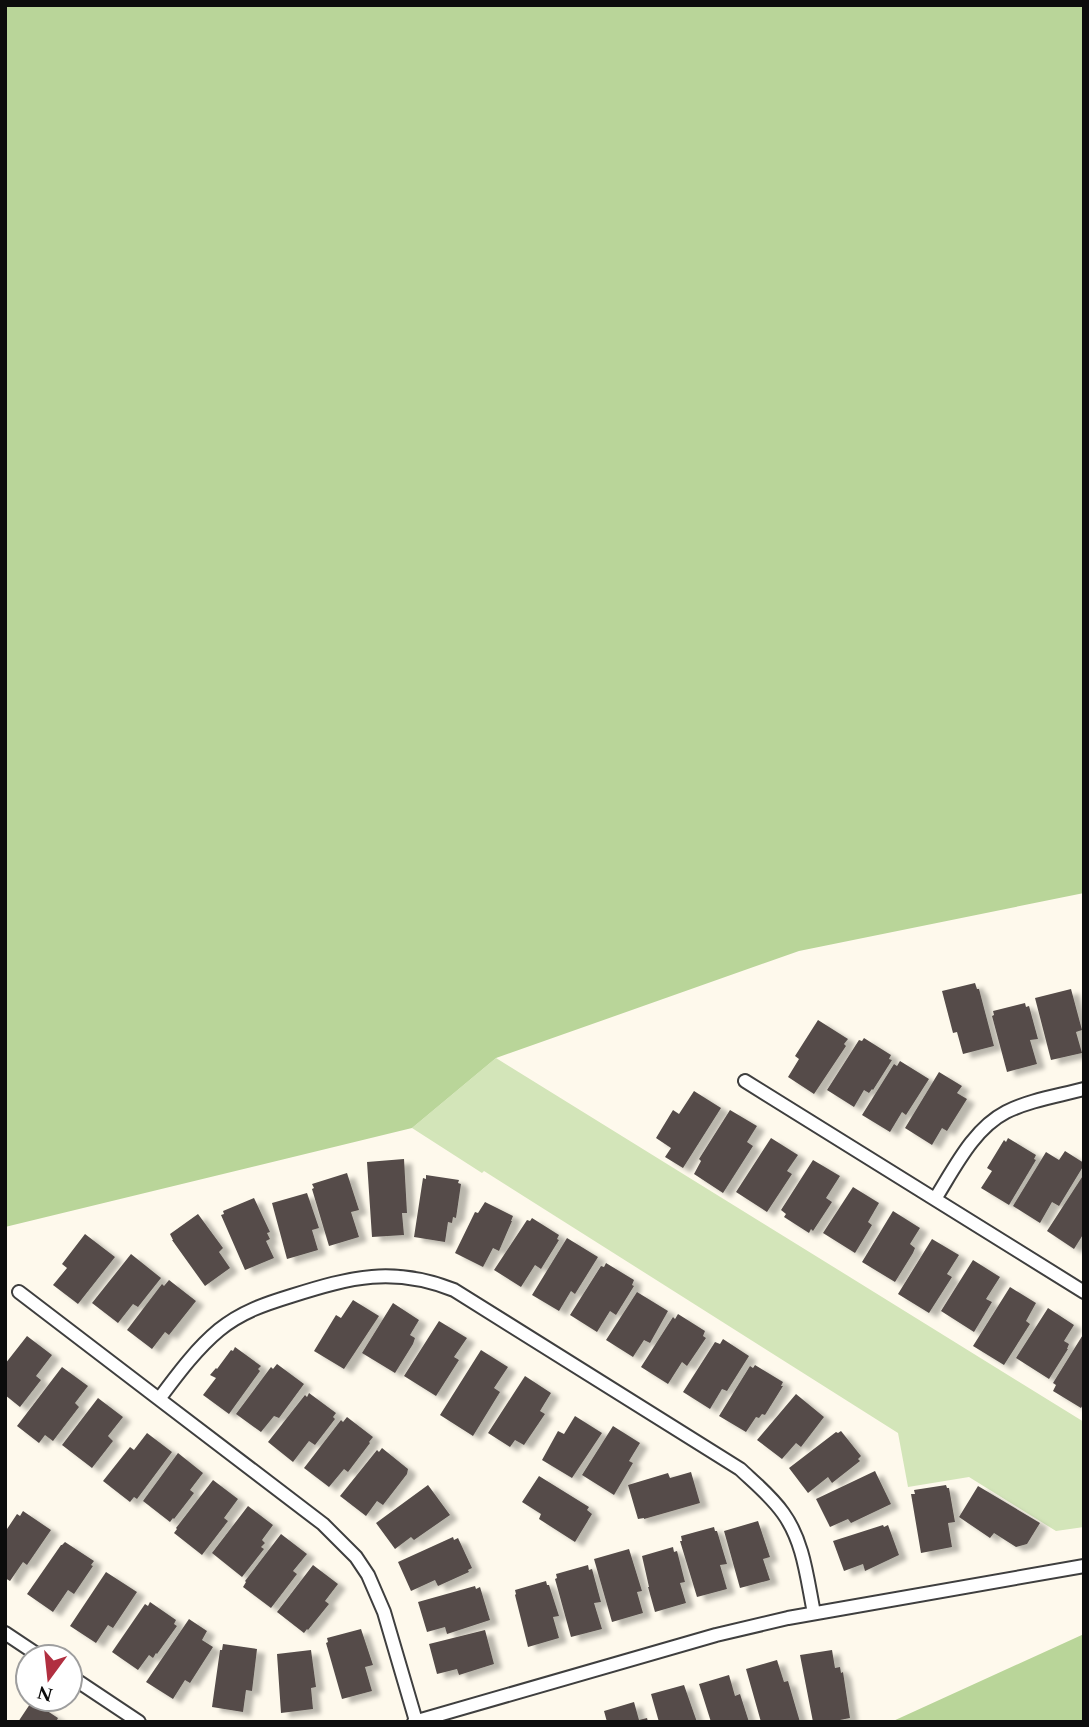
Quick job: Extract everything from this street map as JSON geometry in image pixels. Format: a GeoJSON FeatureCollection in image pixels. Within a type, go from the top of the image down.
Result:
{"type":"FeatureCollection","features":[{"type":"Feature","properties":{"kind":"lane"},"geometry":{"type":"LineString","coordinates":[[745,1081],[1084,1292]]}},
{"type":"Feature","properties":{"kind":"lane"},"geometry":{"type":"LineString","coordinates":[[935,1199],[975,1139],[1004,1113],[1025,1104],[1084,1089]]}},
{"type":"Feature","properties":{"kind":"lane"},"geometry":{"type":"LineString","coordinates":[[159,1399],[206,1341],[233,1320],[256,1307],[349,1279],[390,1275],[432,1281],[453,1290],[740,1469],[760,1486],[784,1514],[793,1530],[806,1568],[814,1613]]}},
{"type":"Feature","properties":{"kind":"lane"},"geometry":{"type":"LineString","coordinates":[[19,1292],[323,1524],[356,1557],[376,1592],[415,1721],[716,1635],[814,1613],[1084,1566]]}},
{"type":"Feature","properties":{"kind":"lane"},"geometry":{"type":"LineString","coordinates":[[5,1633],[20,1643]]}},
{"type":"Feature","properties":{"kind":"lane"},"geometry":{"type":"LineString","coordinates":[[84,1685],[139,1722]]}},
{"type":"Feature","properties":{"kind":"green space"},"geometry":{"type":"Polygon","coordinates":[[[5,5],[1084,5],[1084,893],[799,951],[496,1058],[412,1128],[5,1227],[5,5]]]}},
{"type":"Feature","properties":{"kind":"green space"},"geometry":{"type":"Polygon","coordinates":[[[496,1058],[1084,1422],[1084,1527],[1056,1531],[969,1477],[908,1487],[898,1433],[412,1128],[496,1058]]]}},
{"type":"Feature","properties":{"kind":"green space"},"geometry":{"type":"Polygon","coordinates":[[[1084,1634],[1084,1722],[891,1722],[1084,1634]]]}},
{"type":"Feature","properties":{"kind":"building"},"geometry":{"type":"Polygon","coordinates":[[[975,983],[994,1046],[963,1054],[957,1032],[953,1033],[942,991],[975,983]]]}},
{"type":"Feature","properties":{"kind":"building"},"geometry":{"type":"Polygon","coordinates":[[[1071,989],[1082,1030],[1076,1032],[1082,1053],[1051,1060],[1035,998],[1071,989]]]}},
{"type":"Feature","properties":{"kind":"building"},"geometry":{"type":"Polygon","coordinates":[[[1025,1003],[1026,1007],[1029,1006],[1038,1039],[1030,1040],[1037,1064],[1007,1072],[993,1011],[1025,1003]]]}},
{"type":"Feature","properties":{"kind":"building"},"geometry":{"type":"Polygon","coordinates":[[[818,1020],[848,1039],[814,1094],[788,1077],[799,1059],[795,1056],[818,1020]]]}},
{"type":"Feature","properties":{"kind":"building"},"geometry":{"type":"Polygon","coordinates":[[[864,1038],[891,1055],[889,1059],[892,1060],[873,1090],[869,1093],[864,1090],[854,1107],[827,1090],[859,1040],[864,1038]]]}},
{"type":"Feature","properties":{"kind":"building"},"geometry":{"type":"Polygon","coordinates":[[[900,1061],[929,1079],[906,1115],[902,1112],[890,1132],[862,1115],[894,1064],[897,1066],[900,1061]]]}},
{"type":"Feature","properties":{"kind":"building"},"geometry":{"type":"Polygon","coordinates":[[[939,1072],[962,1086],[957,1093],[967,1099],[947,1131],[942,1128],[932,1145],[905,1128],[939,1072]]]}},
{"type":"Feature","properties":{"kind":"building"},"geometry":{"type":"Polygon","coordinates":[[[694,1091],[721,1108],[683,1168],[665,1157],[671,1148],[656,1138],[673,1110],[679,1114],[694,1091]]]}},
{"type":"Feature","properties":{"kind":"building"},"geometry":{"type":"Polygon","coordinates":[[[730,1110],[757,1126],[747,1142],[753,1146],[723,1193],[694,1174],[701,1161],[699,1159],[730,1110]]]}},
{"type":"Feature","properties":{"kind":"building"},"geometry":{"type":"Polygon","coordinates":[[[771,1138],[798,1155],[787,1171],[792,1174],[767,1212],[736,1192],[771,1138]]]}},
{"type":"Feature","properties":{"kind":"building"},"geometry":{"type":"Polygon","coordinates":[[[1008,1138],[1036,1155],[1036,1160],[1009,1205],[981,1188],[992,1171],[987,1168],[1004,1140],[1006,1142],[1008,1138]]]}},
{"type":"Feature","properties":{"kind":"building"},"geometry":{"type":"Polygon","coordinates":[[[1065,1151],[1084,1165],[1059,1206],[1052,1202],[1040,1223],[1013,1206],[1046,1152],[1059,1160],[1065,1151]]]}},
{"type":"Feature","properties":{"kind":"building"},"geometry":{"type":"Polygon","coordinates":[[[404,1159],[407,1213],[402,1213],[404,1235],[372,1237],[367,1162],[404,1159]]]}},
{"type":"Feature","properties":{"kind":"building"},"geometry":{"type":"Polygon","coordinates":[[[813,1160],[840,1176],[826,1198],[832,1202],[809,1233],[784,1217],[786,1214],[781,1210],[813,1160]]]}},
{"type":"Feature","properties":{"kind":"building"},"geometry":{"type":"Polygon","coordinates":[[[347,1173],[359,1210],[351,1212],[359,1237],[329,1246],[312,1184],[347,1173]]]}},
{"type":"Feature","properties":{"kind":"building"},"geometry":{"type":"Polygon","coordinates":[[[1084,1174],[1084,1233],[1074,1249],[1047,1231],[1084,1174]]]}},
{"type":"Feature","properties":{"kind":"building"},"geometry":{"type":"Polygon","coordinates":[[[426,1175],[459,1180],[458,1183],[461,1184],[456,1218],[453,1217],[452,1223],[448,1222],[445,1242],[414,1237],[423,1178],[426,1179],[426,1175]]]}},
{"type":"Feature","properties":{"kind":"building"},"geometry":{"type":"Polygon","coordinates":[[[853,1187],[879,1203],[868,1222],[872,1225],[855,1253],[823,1233],[853,1187]]]}},
{"type":"Feature","properties":{"kind":"building"},"geometry":{"type":"Polygon","coordinates":[[[307,1193],[319,1228],[312,1230],[318,1250],[287,1259],[272,1203],[307,1193]]]}},
{"type":"Feature","properties":{"kind":"building"},"geometry":{"type":"Polygon","coordinates":[[[254,1198],[270,1232],[267,1233],[270,1239],[266,1241],[274,1258],[245,1270],[221,1215],[224,1214],[223,1211],[254,1198]]]}},
{"type":"Feature","properties":{"kind":"building"},"geometry":{"type":"Polygon","coordinates":[[[485,1202],[513,1216],[499,1251],[493,1248],[483,1267],[455,1253],[475,1212],[478,1213],[485,1202]]]}},
{"type":"Feature","properties":{"kind":"building"},"geometry":{"type":"Polygon","coordinates":[[[893,1211],[920,1228],[910,1244],[915,1248],[913,1253],[895,1282],[862,1262],[893,1211]]]}},
{"type":"Feature","properties":{"kind":"building"},"geometry":{"type":"Polygon","coordinates":[[[198,1214],[223,1248],[219,1252],[230,1268],[205,1286],[170,1234],[198,1214]]]}},
{"type":"Feature","properties":{"kind":"building"},"geometry":{"type":"Polygon","coordinates":[[[532,1218],[559,1235],[559,1240],[541,1269],[535,1265],[521,1287],[494,1270],[527,1220],[532,1218]]]}},
{"type":"Feature","properties":{"kind":"building"},"geometry":{"type":"Polygon","coordinates":[[[85,1234],[115,1257],[78,1304],[53,1285],[67,1268],[62,1264],[85,1234]]]}},
{"type":"Feature","properties":{"kind":"building"},"geometry":{"type":"Polygon","coordinates":[[[567,1238],[598,1257],[575,1294],[571,1291],[559,1311],[532,1295],[567,1238]]]}},
{"type":"Feature","properties":{"kind":"building"},"geometry":{"type":"Polygon","coordinates":[[[932,1239],[959,1255],[947,1274],[952,1277],[929,1313],[898,1294],[932,1239]]]}},
{"type":"Feature","properties":{"kind":"building"},"geometry":{"type":"Polygon","coordinates":[[[131,1254],[161,1278],[138,1307],[133,1304],[118,1323],[92,1303],[131,1254]]]}},
{"type":"Feature","properties":{"kind":"building"},"geometry":{"type":"Polygon","coordinates":[[[973,1260],[1000,1277],[986,1299],[992,1302],[974,1332],[941,1311],[973,1260]]]}},
{"type":"Feature","properties":{"kind":"building"},"geometry":{"type":"Polygon","coordinates":[[[606,1263],[634,1280],[634,1286],[616,1315],[610,1311],[597,1332],[570,1315],[601,1266],[604,1267],[606,1263]]]}},
{"type":"Feature","properties":{"kind":"building"},"geometry":{"type":"Polygon","coordinates":[[[169,1280],[196,1301],[169,1335],[165,1332],[152,1349],[127,1330],[162,1284],[164,1286],[169,1280]]]}},
{"type":"Feature","properties":{"kind":"building"},"geometry":{"type":"Polygon","coordinates":[[[1010,1287],[1036,1303],[1026,1321],[1030,1324],[1004,1365],[973,1346],[1010,1287]]]}},
{"type":"Feature","properties":{"kind":"building"},"geometry":{"type":"Polygon","coordinates":[[[637,1292],[668,1311],[650,1343],[644,1340],[633,1357],[606,1340],[637,1292]]]}},
{"type":"Feature","properties":{"kind":"building"},"geometry":{"type":"Polygon","coordinates":[[[353,1300],[379,1316],[344,1369],[314,1351],[336,1315],[341,1318],[353,1300]]]}},
{"type":"Feature","properties":{"kind":"building"},"geometry":{"type":"Polygon","coordinates":[[[393,1303],[419,1320],[410,1335],[415,1338],[413,1344],[395,1373],[362,1353],[393,1303]]]}},
{"type":"Feature","properties":{"kind":"building"},"geometry":{"type":"Polygon","coordinates":[[[1048,1308],[1074,1325],[1064,1341],[1069,1344],[1068,1349],[1049,1379],[1016,1358],[1048,1308]]]}},
{"type":"Feature","properties":{"kind":"building"},"geometry":{"type":"Polygon","coordinates":[[[678,1314],[705,1331],[703,1336],[706,1338],[687,1366],[682,1362],[668,1384],[641,1367],[673,1317],[675,1319],[678,1314]]]}},
{"type":"Feature","properties":{"kind":"building"},"geometry":{"type":"Polygon","coordinates":[[[439,1321],[467,1338],[454,1357],[459,1360],[436,1396],[404,1376],[439,1321]]]}},
{"type":"Feature","properties":{"kind":"building"},"geometry":{"type":"Polygon","coordinates":[[[1084,1333],[1084,1403],[1081,1408],[1053,1391],[1056,1385],[1053,1383],[1084,1333]]]}},
{"type":"Feature","properties":{"kind":"building"},"geometry":{"type":"Polygon","coordinates":[[[27,1336],[52,1355],[36,1376],[41,1380],[20,1407],[5,1395],[5,1364],[27,1336]]]}},
{"type":"Feature","properties":{"kind":"building"},"geometry":{"type":"Polygon","coordinates":[[[723,1339],[749,1356],[727,1391],[722,1389],[710,1409],[683,1392],[715,1342],[720,1344],[723,1339]]]}},
{"type":"Feature","properties":{"kind":"building"},"geometry":{"type":"Polygon","coordinates":[[[235,1347],[261,1366],[229,1414],[203,1395],[216,1378],[210,1375],[235,1347]]]}},
{"type":"Feature","properties":{"kind":"building"},"geometry":{"type":"Polygon","coordinates":[[[481,1350],[508,1367],[494,1388],[500,1392],[473,1436],[440,1415],[481,1350]]]}},
{"type":"Feature","properties":{"kind":"building"},"geometry":{"type":"Polygon","coordinates":[[[277,1364],[304,1384],[279,1418],[274,1416],[261,1432],[236,1414],[271,1367],[273,1369],[277,1364]]]}},
{"type":"Feature","properties":{"kind":"building"},"geometry":{"type":"Polygon","coordinates":[[[755,1365],[783,1382],[783,1386],[765,1415],[756,1417],[746,1432],[719,1416],[750,1366],[753,1368],[755,1365]]]}},
{"type":"Feature","properties":{"kind":"building"},"geometry":{"type":"Polygon","coordinates":[[[62,1367],[88,1386],[75,1403],[79,1407],[53,1441],[45,1435],[39,1443],[17,1426],[62,1367]]]}},
{"type":"Feature","properties":{"kind":"building"},"geometry":{"type":"Polygon","coordinates":[[[525,1376],[551,1393],[540,1411],[545,1414],[524,1445],[515,1440],[510,1447],[488,1433],[525,1376]]]}},
{"type":"Feature","properties":{"kind":"building"},"geometry":{"type":"Polygon","coordinates":[[[309,1393],[336,1413],[333,1417],[335,1419],[315,1445],[309,1441],[293,1462],[268,1442],[309,1393]]]}},
{"type":"Feature","properties":{"kind":"building"},"geometry":{"type":"Polygon","coordinates":[[[796,1394],[824,1417],[801,1447],[796,1443],[782,1459],[757,1440],[796,1394]]]}},
{"type":"Feature","properties":{"kind":"building"},"geometry":{"type":"Polygon","coordinates":[[[98,1398],[123,1417],[108,1436],[113,1441],[92,1468],[62,1445],[98,1398]]]}},
{"type":"Feature","properties":{"kind":"building"},"geometry":{"type":"Polygon","coordinates":[[[575,1416],[602,1433],[572,1478],[542,1460],[558,1431],[564,1434],[575,1416]]]}},
{"type":"Feature","properties":{"kind":"building"},"geometry":{"type":"Polygon","coordinates":[[[347,1417],[373,1437],[348,1472],[344,1469],[329,1487],[304,1468],[341,1420],[343,1422],[347,1417]]]}},
{"type":"Feature","properties":{"kind":"building"},"geometry":{"type":"Polygon","coordinates":[[[613,1426],[640,1443],[629,1461],[633,1463],[614,1495],[582,1475],[613,1426]]]}},
{"type":"Feature","properties":{"kind":"building"},"geometry":{"type":"Polygon","coordinates":[[[841,1431],[861,1456],[858,1459],[860,1461],[832,1483],[828,1477],[808,1493],[789,1468],[841,1431]]]}},
{"type":"Feature","properties":{"kind":"building"},"geometry":{"type":"Polygon","coordinates":[[[147,1433],[172,1452],[137,1499],[134,1497],[130,1502],[103,1481],[130,1447],[134,1450],[147,1433]]]}},
{"type":"Feature","properties":{"kind":"building"},"geometry":{"type":"Polygon","coordinates":[[[382,1448],[408,1469],[407,1474],[383,1505],[377,1501],[366,1516],[340,1496],[377,1450],[379,1452],[382,1448]]]}},
{"type":"Feature","properties":{"kind":"building"},"geometry":{"type":"Polygon","coordinates":[[[178,1453],[203,1473],[190,1490],[194,1493],[170,1522],[143,1501],[178,1453]]]}},
{"type":"Feature","properties":{"kind":"building"},"geometry":{"type":"Polygon","coordinates":[[[875,1471],[891,1504],[851,1523],[848,1519],[830,1527],[816,1499],[875,1471]]]}},
{"type":"Feature","properties":{"kind":"building"},"geometry":{"type":"Polygon","coordinates":[[[691,1472],[700,1503],[638,1519],[628,1485],[668,1473],[670,1478],[691,1472]]]}},
{"type":"Feature","properties":{"kind":"building"},"geometry":{"type":"Polygon","coordinates":[[[539,1476],[589,1507],[587,1510],[592,1514],[575,1542],[539,1519],[541,1514],[522,1502],[539,1476]]]}},
{"type":"Feature","properties":{"kind":"building"},"geometry":{"type":"Polygon","coordinates":[[[213,1480],[238,1499],[224,1518],[228,1521],[202,1555],[174,1533],[213,1480]]]}},
{"type":"Feature","properties":{"kind":"building"},"geometry":{"type":"Polygon","coordinates":[[[428,1485],[450,1515],[414,1540],[411,1537],[395,1549],[376,1523],[428,1485]]]}},
{"type":"Feature","properties":{"kind":"building"},"geometry":{"type":"Polygon","coordinates":[[[946,1485],[949,1488],[955,1522],[948,1523],[952,1547],[921,1553],[911,1494],[915,1494],[914,1490],[946,1485]]]}},
{"type":"Feature","properties":{"kind":"building"},"geometry":{"type":"Polygon","coordinates":[[[978,1486],[1040,1523],[1027,1544],[1016,1547],[994,1533],[990,1538],[959,1517],[978,1486]]]}},
{"type":"Feature","properties":{"kind":"building"},"geometry":{"type":"Polygon","coordinates":[[[248,1506],[273,1525],[262,1540],[265,1543],[261,1547],[264,1549],[242,1577],[212,1553],[248,1506]]]}},
{"type":"Feature","properties":{"kind":"building"},"geometry":{"type":"Polygon","coordinates":[[[23,1511],[51,1530],[27,1565],[23,1562],[10,1581],[5,1578],[5,1532],[17,1514],[20,1516],[23,1511]]]}},
{"type":"Feature","properties":{"kind":"building"},"geometry":{"type":"Polygon","coordinates":[[[758,1521],[770,1557],[763,1559],[770,1580],[740,1588],[724,1531],[758,1521]]]}},
{"type":"Feature","properties":{"kind":"building"},"geometry":{"type":"Polygon","coordinates":[[[888,1525],[899,1555],[865,1571],[863,1564],[844,1571],[833,1541],[888,1525]]]}},
{"type":"Feature","properties":{"kind":"building"},"geometry":{"type":"Polygon","coordinates":[[[714,1527],[727,1564],[720,1565],[727,1589],[697,1597],[680,1541],[681,1536],[714,1527]]]}},
{"type":"Feature","properties":{"kind":"building"},"geometry":{"type":"Polygon","coordinates":[[[281,1534],[307,1554],[293,1571],[297,1574],[271,1608],[243,1587],[281,1534]]]}},
{"type":"Feature","properties":{"kind":"building"},"geometry":{"type":"Polygon","coordinates":[[[453,1537],[454,1540],[458,1538],[472,1568],[469,1572],[438,1586],[435,1580],[411,1591],[398,1562],[453,1537]]]}},
{"type":"Feature","properties":{"kind":"building"},"geometry":{"type":"Polygon","coordinates":[[[65,1542],[94,1561],[74,1594],[68,1590],[53,1612],[27,1594],[65,1542]]]}},
{"type":"Feature","properties":{"kind":"building"},"geometry":{"type":"Polygon","coordinates":[[[673,1547],[674,1552],[677,1551],[685,1582],[680,1583],[686,1603],[655,1612],[642,1556],[673,1547]]]}},
{"type":"Feature","properties":{"kind":"building"},"geometry":{"type":"Polygon","coordinates":[[[629,1549],[642,1591],[637,1592],[643,1613],[612,1622],[594,1559],[629,1549]]]}},
{"type":"Feature","properties":{"kind":"building"},"geometry":{"type":"Polygon","coordinates":[[[313,1565],[338,1584],[325,1601],[329,1604],[304,1633],[277,1612],[313,1565]]]}},
{"type":"Feature","properties":{"kind":"building"},"geometry":{"type":"Polygon","coordinates":[[[588,1565],[589,1570],[592,1569],[601,1602],[594,1603],[602,1629],[571,1637],[555,1579],[556,1574],[588,1565]]]}},
{"type":"Feature","properties":{"kind":"building"},"geometry":{"type":"Polygon","coordinates":[[[106,1572],[137,1592],[113,1628],[108,1625],[96,1643],[70,1626],[106,1572]]]}},
{"type":"Feature","properties":{"kind":"building"},"geometry":{"type":"Polygon","coordinates":[[[546,1581],[559,1616],[553,1617],[559,1638],[528,1647],[515,1590],[546,1581]]]}},
{"type":"Feature","properties":{"kind":"building"},"geometry":{"type":"Polygon","coordinates":[[[475,1586],[476,1589],[480,1587],[490,1620],[447,1634],[445,1627],[427,1632],[418,1602],[475,1586]]]}},
{"type":"Feature","properties":{"kind":"building"},"geometry":{"type":"Polygon","coordinates":[[[150,1602],[176,1620],[174,1624],[177,1626],[157,1654],[153,1658],[149,1655],[138,1670],[112,1652],[145,1604],[148,1606],[150,1602]]]}},
{"type":"Feature","properties":{"kind":"building"},"geometry":{"type":"Polygon","coordinates":[[[189,1619],[207,1631],[202,1640],[213,1647],[190,1683],[185,1680],[173,1699],[146,1682],[189,1619]]]}},
{"type":"Feature","properties":{"kind":"building"},"geometry":{"type":"Polygon","coordinates":[[[361,1629],[373,1665],[365,1667],[372,1691],[342,1699],[326,1643],[327,1638],[361,1629]]]}},
{"type":"Feature","properties":{"kind":"building"},"geometry":{"type":"Polygon","coordinates":[[[485,1630],[494,1664],[459,1675],[457,1669],[437,1674],[429,1644],[485,1630]]]}},
{"type":"Feature","properties":{"kind":"building"},"geometry":{"type":"Polygon","coordinates":[[[223,1644],[257,1649],[252,1691],[246,1690],[243,1712],[212,1707],[223,1644]]]}},
{"type":"Feature","properties":{"kind":"building"},"geometry":{"type":"Polygon","coordinates":[[[311,1650],[316,1687],[311,1688],[313,1709],[281,1713],[277,1654],[311,1650]]]}},
{"type":"Feature","properties":{"kind":"building"},"geometry":{"type":"Polygon","coordinates":[[[832,1650],[835,1668],[840,1667],[841,1673],[843,1672],[850,1718],[813,1722],[800,1655],[832,1650]]]}},
{"type":"Feature","properties":{"kind":"building"},"geometry":{"type":"Polygon","coordinates":[[[777,1660],[784,1682],[788,1681],[800,1722],[761,1722],[746,1669],[777,1660]]]}},
{"type":"Feature","properties":{"kind":"building"},"geometry":{"type":"Polygon","coordinates":[[[729,1675],[735,1696],[740,1694],[749,1722],[711,1722],[699,1684],[729,1675]]]}},
{"type":"Feature","properties":{"kind":"building"},"geometry":{"type":"Polygon","coordinates":[[[684,1685],[697,1722],[659,1722],[651,1694],[684,1685]]]}},
{"type":"Feature","properties":{"kind":"building"},"geometry":{"type":"Polygon","coordinates":[[[634,1702],[639,1720],[647,1718],[648,1722],[607,1722],[604,1711],[634,1702]]]}},
{"type":"Feature","properties":{"kind":"building"},"geometry":{"type":"Polygon","coordinates":[[[24,1713],[50,1713],[58,1718],[56,1722],[18,1722],[24,1713]]]}}]}
